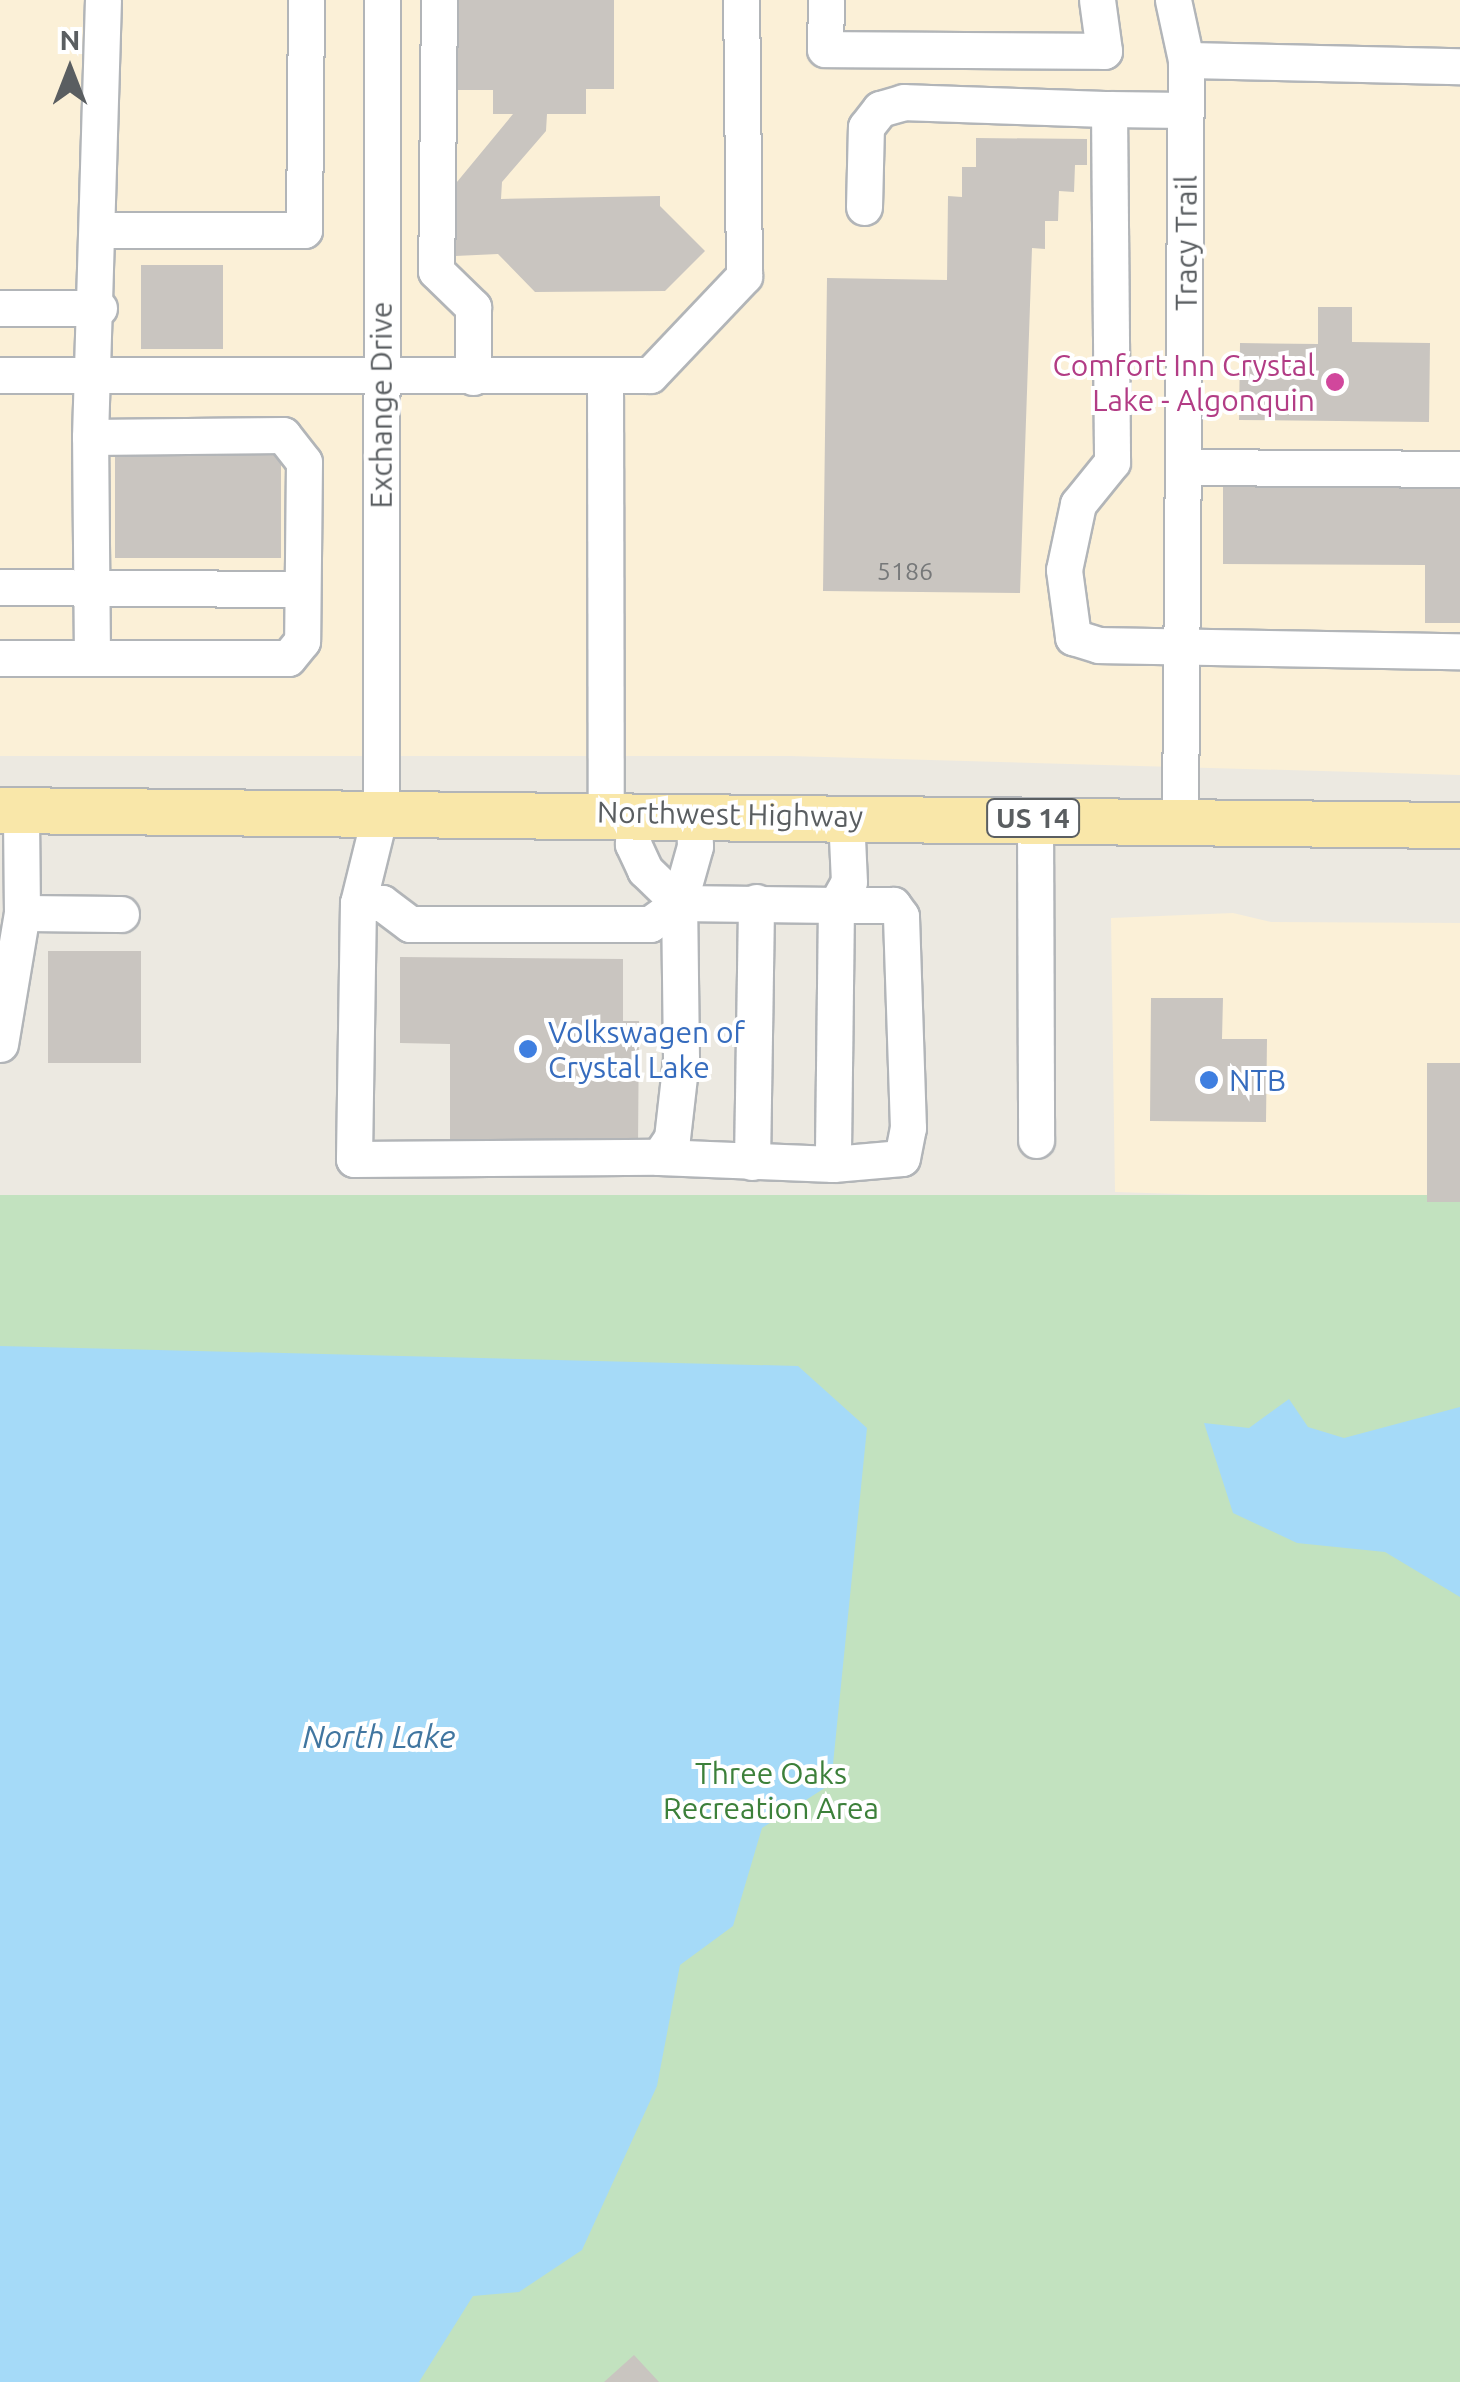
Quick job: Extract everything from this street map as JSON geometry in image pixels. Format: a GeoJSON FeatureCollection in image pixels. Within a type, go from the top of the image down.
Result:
{"type":"FeatureCollection","features":[{"type":"Feature","properties":{"kind":"main road","name":"Northwest Highway"},"geometry":{"type":"LineString","coordinates":[[10,810],[620,812],[1460,824]]}},
{"type":"Feature","properties":{"kind":"lane"},"geometry":{"type":"LineString","coordinates":[[92,658],[90,437],[99,308],[103,0]]}},
{"type":"Feature","properties":{"kind":"lane"},"geometry":{"type":"LineString","coordinates":[[100,230],[304,230],[306,0]]}},
{"type":"Feature","properties":{"kind":"lane","name":"Exchange Drive"},"geometry":{"type":"LineString","coordinates":[[382,0],[381,810],[358,903],[354,1159],[632,1163],[659,1157]]}},
{"type":"Feature","properties":{"kind":"lane"},"geometry":{"type":"LineString","coordinates":[[439,0],[436,271],[474,307],[473,377]]}},
{"type":"Feature","properties":{"kind":"lane"},"geometry":{"type":"LineString","coordinates":[[0,375],[380,378],[650,375],[744,276],[741,0]]}},
{"type":"Feature","properties":{"kind":"lane"},"geometry":{"type":"LineString","coordinates":[[826,0],[825,49],[1104,51],[1097,0]]}},
{"type":"Feature","properties":{"kind":"lane","name":"Tracy Trail"},"geometry":{"type":"LineString","coordinates":[[1173,0],[1186,60],[1186,648],[1180,819]]}},
{"type":"Feature","properties":{"kind":"lane"},"geometry":{"type":"LineString","coordinates":[[1186,60],[1460,66]]}},
{"type":"Feature","properties":{"kind":"lane"},"geometry":{"type":"LineString","coordinates":[[864,207],[866,127],[880,109],[904,102],[1185,110]]}},
{"type":"Feature","properties":{"kind":"lane"},"geometry":{"type":"LineString","coordinates":[[1108,108],[1112,462],[1078,504],[1064,604],[1073,637],[1186,648],[1460,651]]}},
{"type":"Feature","properties":{"kind":"lane"},"geometry":{"type":"LineString","coordinates":[[0,308],[99,308]]}},
{"type":"Feature","properties":{"kind":"lane"},"geometry":{"type":"LineString","coordinates":[[604,377],[620,812],[644,870],[678,903]]}},
{"type":"Feature","properties":{"kind":"lane"},"geometry":{"type":"LineString","coordinates":[[0,658],[288,658],[302,641],[304,462],[283,435],[90,437]]}},
{"type":"Feature","properties":{"kind":"lane"},"geometry":{"type":"LineString","coordinates":[[1185,467],[1460,469]]}},
{"type":"Feature","properties":{"kind":"lane"},"geometry":{"type":"LineString","coordinates":[[0,587],[302,589]]}},
{"type":"Feature","properties":{"kind":"lane"},"geometry":{"type":"LineString","coordinates":[[0,1044],[22,913],[10,810]]}},
{"type":"Feature","properties":{"kind":"lane"},"geometry":{"type":"LineString","coordinates":[[659,1157],[672,1138],[681,1058],[678,903],[695,846],[694,814]]}},
{"type":"Feature","properties":{"kind":"lane"},"geometry":{"type":"LineString","coordinates":[[832,1164],[836,905],[849,882],[846,815]]}},
{"type":"Feature","properties":{"kind":"lane"},"geometry":{"type":"LineString","coordinates":[[1035,818],[1036,1140]]}},
{"type":"Feature","properties":{"kind":"lane"},"geometry":{"type":"LineString","coordinates":[[752,1162],[756,902]]}},
{"type":"Feature","properties":{"kind":"lane"},"geometry":{"type":"LineString","coordinates":[[358,903],[382,903],[410,924],[650,924],[678,903],[893,905],[901,916],[908,1128],[902,1158],[832,1164],[659,1157]]}},
{"type":"Feature","properties":{"kind":"lane"},"geometry":{"type":"LineString","coordinates":[[22,913],[121,914]]}},
{"type":"Feature","properties":{"kind":"shaded area"},"geometry":{"type":"Polygon","coordinates":[[[0,0],[1460,0],[1460,775],[790,756],[0,756],[0,0]]]}},
{"type":"Feature","properties":{"kind":"shaded area"},"geometry":{"type":"Polygon","coordinates":[[[1233,913],[1271,922],[1460,923],[1460,1203],[1115,1192],[1111,918],[1233,913]]]}},
{"type":"Feature","properties":{"kind":"green space","name":"Three Oaks Recreation Area"},"geometry":{"type":"Polygon","coordinates":[[[0,1195],[1460,1195],[1460,2382],[0,2382],[0,1195]]]}},
{"type":"Feature","properties":{"kind":"water","name":"North Lake"},"geometry":{"type":"Polygon","coordinates":[[[0,1346],[798,1366],[867,1428],[831,1784],[762,1828],[733,1926],[680,1965],[657,2086],[582,2250],[519,2292],[473,2296],[419,2382],[0,2382],[0,1346]]]}},
{"type":"Feature","properties":{"kind":"water"},"geometry":{"type":"Polygon","coordinates":[[[1289,1399],[1308,1427],[1344,1438],[1460,1407],[1460,1597],[1385,1552],[1297,1543],[1233,1513],[1204,1423],[1249,1428],[1289,1399]]]}},
{"type":"Feature","properties":{"kind":"building"},"geometry":{"type":"Polygon","coordinates":[[[453,0],[614,0],[614,89],[586,89],[586,114],[547,114],[546,131],[502,182],[501,199],[660,196],[660,206],[705,251],[665,291],[535,292],[498,254],[455,256],[452,188],[513,114],[493,114],[493,90],[453,90],[453,0]]]}},
{"type":"Feature","properties":{"kind":"building"},"geometry":{"type":"Polygon","coordinates":[[[976,138],[1087,139],[1087,165],[1075,165],[1074,192],[1059,191],[1058,221],[1045,221],[1045,249],[1032,248],[1020,593],[823,591],[827,278],[947,280],[948,196],[962,197],[962,167],[976,167],[976,138]]]}},
{"type":"Feature","properties":{"kind":"building"},"geometry":{"type":"Polygon","coordinates":[[[141,265],[223,265],[223,349],[141,349],[141,265]]]}},
{"type":"Feature","properties":{"kind":"building","name":"Comfort Inn Crystal Lake - Algonquin"},"geometry":{"type":"Polygon","coordinates":[[[1318,307],[1352,307],[1352,342],[1430,343],[1429,422],[1239,420],[1240,343],[1318,344],[1318,307]]]}},
{"type":"Feature","properties":{"kind":"building"},"geometry":{"type":"Polygon","coordinates":[[[115,454],[281,454],[281,558],[115,558],[115,454]]]}},
{"type":"Feature","properties":{"kind":"building"},"geometry":{"type":"Polygon","coordinates":[[[1223,482],[1460,483],[1460,623],[1425,623],[1425,565],[1223,564],[1223,482]]]}},
{"type":"Feature","properties":{"kind":"building"},"geometry":{"type":"Polygon","coordinates":[[[48,951],[141,951],[141,1063],[48,1063],[48,951]]]}},
{"type":"Feature","properties":{"kind":"building"},"geometry":{"type":"Polygon","coordinates":[[[400,957],[623,959],[623,1021],[639,1021],[638,1146],[450,1144],[450,1044],[400,1043],[400,957]]]}},
{"type":"Feature","properties":{"kind":"building","name":"NTB"},"geometry":{"type":"Polygon","coordinates":[[[1151,998],[1223,998],[1222,1039],[1267,1039],[1266,1122],[1150,1121],[1151,998]]]}},
{"type":"Feature","properties":{"kind":"building"},"geometry":{"type":"Polygon","coordinates":[[[1427,1063],[1460,1063],[1460,1202],[1427,1202],[1427,1063]]]}},
{"type":"Feature","properties":{"kind":"building"},"geometry":{"type":"Polygon","coordinates":[[[634,2355],[659,2382],[604,2382],[634,2355]]]}},
{"type":"Feature","properties":{"kind":"place","name":"Comfort Inn Crystal Lake - Algonquin"},"geometry":{"type":"Point","coordinates":[1335,382]}},
{"type":"Feature","properties":{"kind":"place","name":"Volkswagen of Crystal Lake"},"geometry":{"type":"Point","coordinates":[528,1049]}},
{"type":"Feature","properties":{"kind":"place","name":"NTB"},"geometry":{"type":"Point","coordinates":[1209,1080]}}]}
